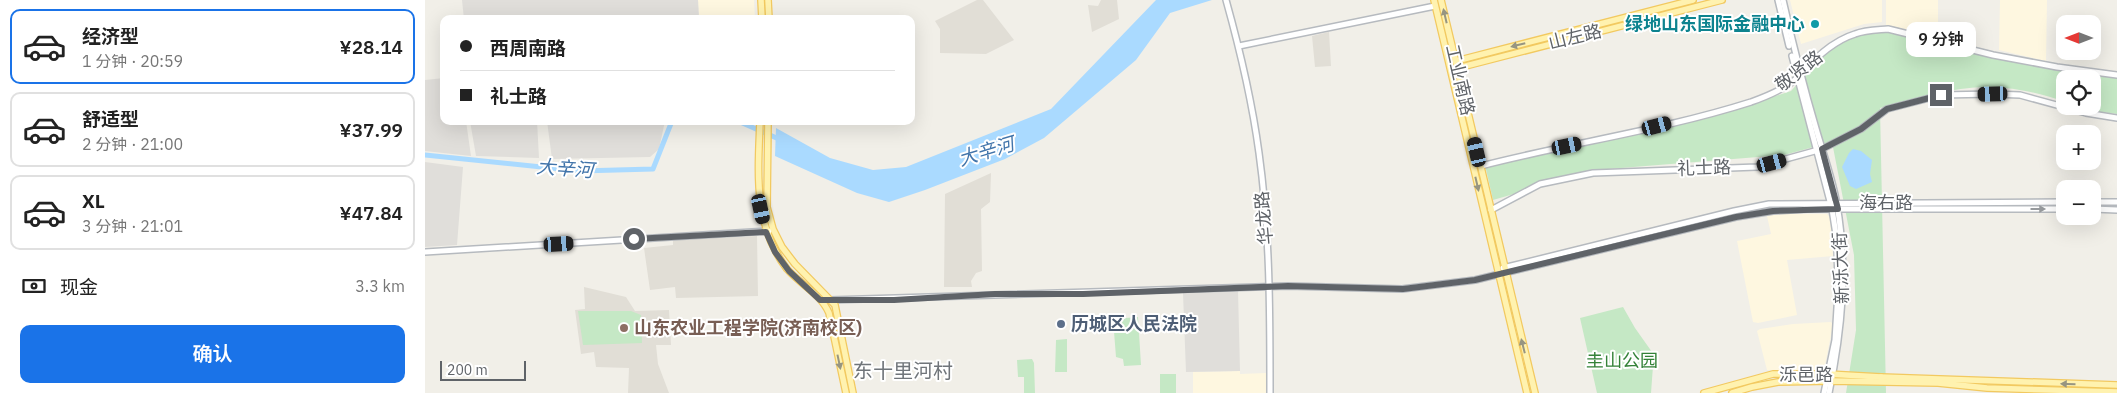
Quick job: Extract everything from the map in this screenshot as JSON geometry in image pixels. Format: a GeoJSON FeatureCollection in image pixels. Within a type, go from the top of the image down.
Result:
{"type":"FeatureCollection","features":[{"type":"Feature","properties":{"kind":"main road"},"geometry":{"type":"LineString","coordinates":[[761,0],[762,15]]}},
{"type":"Feature","properties":{"kind":"main road"},"geometry":{"type":"LineString","coordinates":[[768,0],[769,15]]}},
{"type":"Feature","properties":{"kind":"main road","name":"工业南路"},"geometry":{"type":"LineString","coordinates":[[1441,0],[1535,393]]}},
{"type":"Feature","properties":{"kind":"main road","name":"山左路"},"geometry":{"type":"LineString","coordinates":[[1456,61],[1693,0]]}},
{"type":"Feature","properties":{"kind":"main road","name":"山左路"},"geometry":{"type":"LineString","coordinates":[[1458,68],[1722,0]]}},
{"type":"Feature","properties":{"kind":"main road","name":"新泺大街"},"geometry":{"type":"LineString","coordinates":[[1778,0],[1836,207],[1842,238],[1844,298],[1841,331],[1824,393]]}},
{"type":"Feature","properties":{"kind":"main road","name":"新泺大街"},"geometry":{"type":"LineString","coordinates":[[1783,0],[1799,75]]}},
{"type":"Feature","properties":{"kind":"main road","name":"华龙路"},"geometry":{"type":"LineString","coordinates":[[1227,1],[1239,46],[1259,153],[1270,287],[1270,393]]}},
{"type":"Feature","properties":{"kind":"main road"},"geometry":{"type":"LineString","coordinates":[[1239,46],[1435,3]]}},
{"type":"Feature","properties":{"kind":"main road","name":"工业南路"},"geometry":{"type":"LineString","coordinates":[[1435,3],[1527,393]]}},
{"type":"Feature","properties":{"kind":"main road","name":"敬贤路"},"geometry":{"type":"LineString","coordinates":[[1481,166],[1532,153],[1642,130],[1752,101],[1777,90],[1799,75],[1832,44],[1854,34],[1889,29],[1993,55],[2057,67],[2117,75]]}},
{"type":"Feature","properties":{"kind":"main road","name":"礼士路"},"geometry":{"type":"LineString","coordinates":[[1491,210],[1540,184],[1593,173],[1757,167],[1819,150],[1861,129],[1887,109],[1941,95],[2020,95],[2086,113],[2117,118]]}},
{"type":"Feature","properties":{"kind":"main road"},"geometry":{"type":"LineString","coordinates":[[760,125],[761,209],[766,232],[775,252],[789,271],[825,304],[829,313],[846,393]]}},
{"type":"Feature","properties":{"kind":"main road"},"geometry":{"type":"LineString","coordinates":[[768,125],[767,207],[773,229],[782,247],[795,264],[835,305],[853,393]]}},
{"type":"Feature","properties":{"kind":"main road","name":"新泺大街"},"geometry":{"type":"LineString","coordinates":[[1819,150],[1830,203]]}},
{"type":"Feature","properties":{"kind":"main road","name":"海右路"},"geometry":{"type":"LineString","coordinates":[[1505,270],[1736,217],[1773,211],[1836,207],[2056,202]]}},
{"type":"Feature","properties":{"kind":"main road"},"geometry":{"type":"LineString","coordinates":[[2101,202],[2117,202]]}},
{"type":"Feature","properties":{"kind":"main road","name":"海右路"},"geometry":{"type":"LineString","coordinates":[[1505,270],[1769,204],[1830,203],[1836,207],[2056,209]]}},
{"type":"Feature","properties":{"kind":"main road"},"geometry":{"type":"LineString","coordinates":[[2101,210],[2117,210]]}},
{"type":"Feature","properties":{"kind":"main road"},"geometry":{"type":"LineString","coordinates":[[425,252],[766,232],[773,229]]}},
{"type":"Feature","properties":{"kind":"main road"},"geometry":{"type":"LineString","coordinates":[[820,300],[1270,287],[1403,289],[1459,283],[1498,274],[1505,270]]}},
{"type":"Feature","properties":{"kind":"main road","name":"泺邑路"},"geometry":{"type":"LineString","coordinates":[[1704,393],[1773,374],[1829,378],[2117,389]]}},
{"type":"Feature","properties":{"kind":"main road","name":"新泺大街"},"geometry":{"type":"LineString","coordinates":[[1829,378],[1829,393]]}},
{"type":"Feature","properties":{"kind":"main road","name":"泺邑路"},"geometry":{"type":"LineString","coordinates":[[1732,393],[1752,386],[1829,378]]}},
{"type":"Feature","properties":{"kind":"shaded area"},"geometry":{"type":"Polygon","coordinates":[[[462,0],[698,0],[699,15],[464,15],[462,0]]]}},
{"type":"Feature","properties":{"kind":"shaded area"},"geometry":{"type":"Polygon","coordinates":[[[698,0],[754,0],[755,15],[699,15],[698,0]]]}},
{"type":"Feature","properties":{"kind":"shaded area"},"geometry":{"type":"Polygon","coordinates":[[[977,0],[983,0],[1014,40],[986,54],[940,53],[940,29],[935,21],[977,0]]]}},
{"type":"Feature","properties":{"kind":"shaded area"},"geometry":{"type":"Polygon","coordinates":[[[1101,0],[1117,0],[1119,19],[1092,32],[1088,5],[1098,6],[1101,0]]]}},
{"type":"Feature","properties":{"kind":"shaded area"},"geometry":{"type":"Polygon","coordinates":[[[1790,0],[1882,0],[1882,22],[1864,24],[1801,44],[1790,0]]]}},
{"type":"Feature","properties":{"kind":"shaded area"},"geometry":{"type":"Polygon","coordinates":[[[1886,0],[1938,0],[1938,37],[1886,25],[1886,0]]]}},
{"type":"Feature","properties":{"kind":"shaded area"},"geometry":{"type":"Polygon","coordinates":[[[2000,0],[2047,0],[2046,61],[1999,50],[2000,0]]]}},
{"type":"Feature","properties":{"kind":"shaded area"},"geometry":{"type":"Polygon","coordinates":[[[1329,32],[1331,66],[1315,67],[1312,36],[1329,32]]]}},
{"type":"Feature","properties":{"kind":"shaded area"},"geometry":{"type":"Polygon","coordinates":[[[440,78],[440,125],[467,125],[471,156],[425,151],[425,80],[440,78]]]}},
{"type":"Feature","properties":{"kind":"shaded area"},"geometry":{"type":"Polygon","coordinates":[[[471,125],[537,125],[539,158],[476,156],[471,125]]]}},
{"type":"Feature","properties":{"kind":"shaded area"},"geometry":{"type":"Polygon","coordinates":[[[548,125],[664,125],[659,149],[650,157],[552,159],[548,125]]]}},
{"type":"Feature","properties":{"kind":"shaded area"},"geometry":{"type":"Polygon","coordinates":[[[425,162],[463,167],[457,245],[425,247],[425,162]]]}},
{"type":"Feature","properties":{"kind":"shaded area"},"geometry":{"type":"Polygon","coordinates":[[[991,173],[990,202],[981,209],[982,271],[976,273],[971,281],[972,287],[944,287],[945,194],[991,173]]]}},
{"type":"Feature","properties":{"kind":"shaded area"},"geometry":{"type":"Polygon","coordinates":[[[1781,214],[1827,214],[1830,218],[1833,256],[1787,260],[1797,315],[1758,323],[1753,322],[1737,241],[1771,234],[1767,216],[1781,214]]]}},
{"type":"Feature","properties":{"kind":"shaded area"},"geometry":{"type":"Polygon","coordinates":[[[757,236],[758,296],[676,298],[675,287],[650,290],[644,248],[673,245],[673,240],[757,236]]]}},
{"type":"Feature","properties":{"kind":"shaded area","name":"山东农业工程学院(济南校区)"},"geometry":{"type":"Polygon","coordinates":[[[584,287],[626,297],[635,311],[669,310],[671,345],[656,345],[658,364],[669,393],[628,393],[629,368],[596,367],[594,352],[581,354],[575,310],[585,309],[584,287]]]}},
{"type":"Feature","properties":{"kind":"shaded area"},"geometry":{"type":"Polygon","coordinates":[[[1238,291],[1240,371],[1186,372],[1183,293],[1238,291]]]}},
{"type":"Feature","properties":{"kind":"shaded area"},"geometry":{"type":"Polygon","coordinates":[[[1831,322],[1833,325],[1824,370],[1767,370],[1757,331],[1793,324],[1831,322]]]}},
{"type":"Feature","properties":{"kind":"shaded area"},"geometry":{"type":"Polygon","coordinates":[[[1240,371],[1240,374],[1266,373],[1266,393],[1193,393],[1193,372],[1240,371]]]}},
{"type":"Feature","properties":{"kind":"green space"},"geometry":{"type":"Polygon","coordinates":[[[1896,33],[1946,48],[1946,39],[2059,70],[2056,70],[2056,99],[2028,91],[1989,87],[1942,92],[1880,108],[1886,393],[1846,393],[1856,330],[1854,255],[1832,142],[1784,155],[1596,170],[1493,200],[1485,165],[1703,119],[1791,91],[1836,42],[1862,34],[1896,33]]]}},
{"type":"Feature","properties":{"kind":"green space"},"geometry":{"type":"Polygon","coordinates":[[[2101,75],[2117,77],[2117,114],[2101,112],[2101,75]]]}},
{"type":"Feature","properties":{"kind":"green space","name":"圭山公园"},"geometry":{"type":"Polygon","coordinates":[[[1623,307],[1652,352],[1651,393],[1597,393],[1580,318],[1623,307]]]}},
{"type":"Feature","properties":{"kind":"green space"},"geometry":{"type":"Polygon","coordinates":[[[578,311],[631,311],[641,315],[642,343],[583,345],[578,311]]]}},
{"type":"Feature","properties":{"kind":"green space"},"geometry":{"type":"Polygon","coordinates":[[[1138,317],[1141,365],[1124,366],[1123,359],[1116,357],[1113,319],[1138,317]]]}},
{"type":"Feature","properties":{"kind":"green space"},"geometry":{"type":"Polygon","coordinates":[[[1067,339],[1067,372],[1055,372],[1056,340],[1067,339]]]}},
{"type":"Feature","properties":{"kind":"green space"},"geometry":{"type":"Polygon","coordinates":[[[1032,359],[1034,363],[1035,393],[1024,393],[1024,377],[1018,377],[1017,360],[1032,359]]]}},
{"type":"Feature","properties":{"kind":"green space"},"geometry":{"type":"Polygon","coordinates":[[[1160,374],[1176,374],[1176,393],[1160,393],[1160,374]]]}},
{"type":"Feature","properties":{"kind":"water"},"geometry":{"type":"Polygon","coordinates":[[[1156,0],[1212,0],[1170,13],[1136,60],[1044,138],[1005,159],[889,202],[857,193],[775,156],[776,128],[830,158],[873,170],[906,167],[1051,109],[1156,0]]]}},
{"type":"Feature","properties":{"kind":"water"},"geometry":{"type":"Polygon","coordinates":[[[1853,149],[1861,151],[1872,160],[1870,174],[1872,182],[1856,189],[1850,186],[1842,167],[1853,149]]]}},
{"type":"Feature","properties":{"kind":"waterway","name":"大辛河"},"geometry":{"type":"LineString","coordinates":[[425,155],[580,171],[653,169],[670,125]]}},
{"type":"Feature","properties":{"kind":"waterway","name":"大辛河"},"geometry":{"type":"LineString","coordinates":[[747,125],[781,140]]}},
{"type":"Feature","properties":{"kind":"place","name":"绿地山东国际金融中心"},"geometry":{"type":"Point","coordinates":[1815,24]}},
{"type":"Feature","properties":{"kind":"place","name":"历城区人民法院"},"geometry":{"type":"Point","coordinates":[1061,324]}},
{"type":"Feature","properties":{"kind":"place","name":"山东农业工程学院(济南校区)"},"geometry":{"type":"Point","coordinates":[624,328]}},
{"type":"Feature","properties":{"kind":"district","name":"东十里河村"},"geometry":{"type":"Point","coordinates":[903,371]}},
{"type":"Feature","properties":{"kind":"route"},"geometry":{"type":"LineString","coordinates":[[634,239],[766,232],[775,252],[789,271],[820,300],[894,300],[917,297],[995,294],[1083,294],[1288,286],[1403,289],[1451,284],[1475,280],[1736,217],[1773,211],[1838,209],[1822,149],[1861,129],[1887,109],[1941,95]]}}]}
